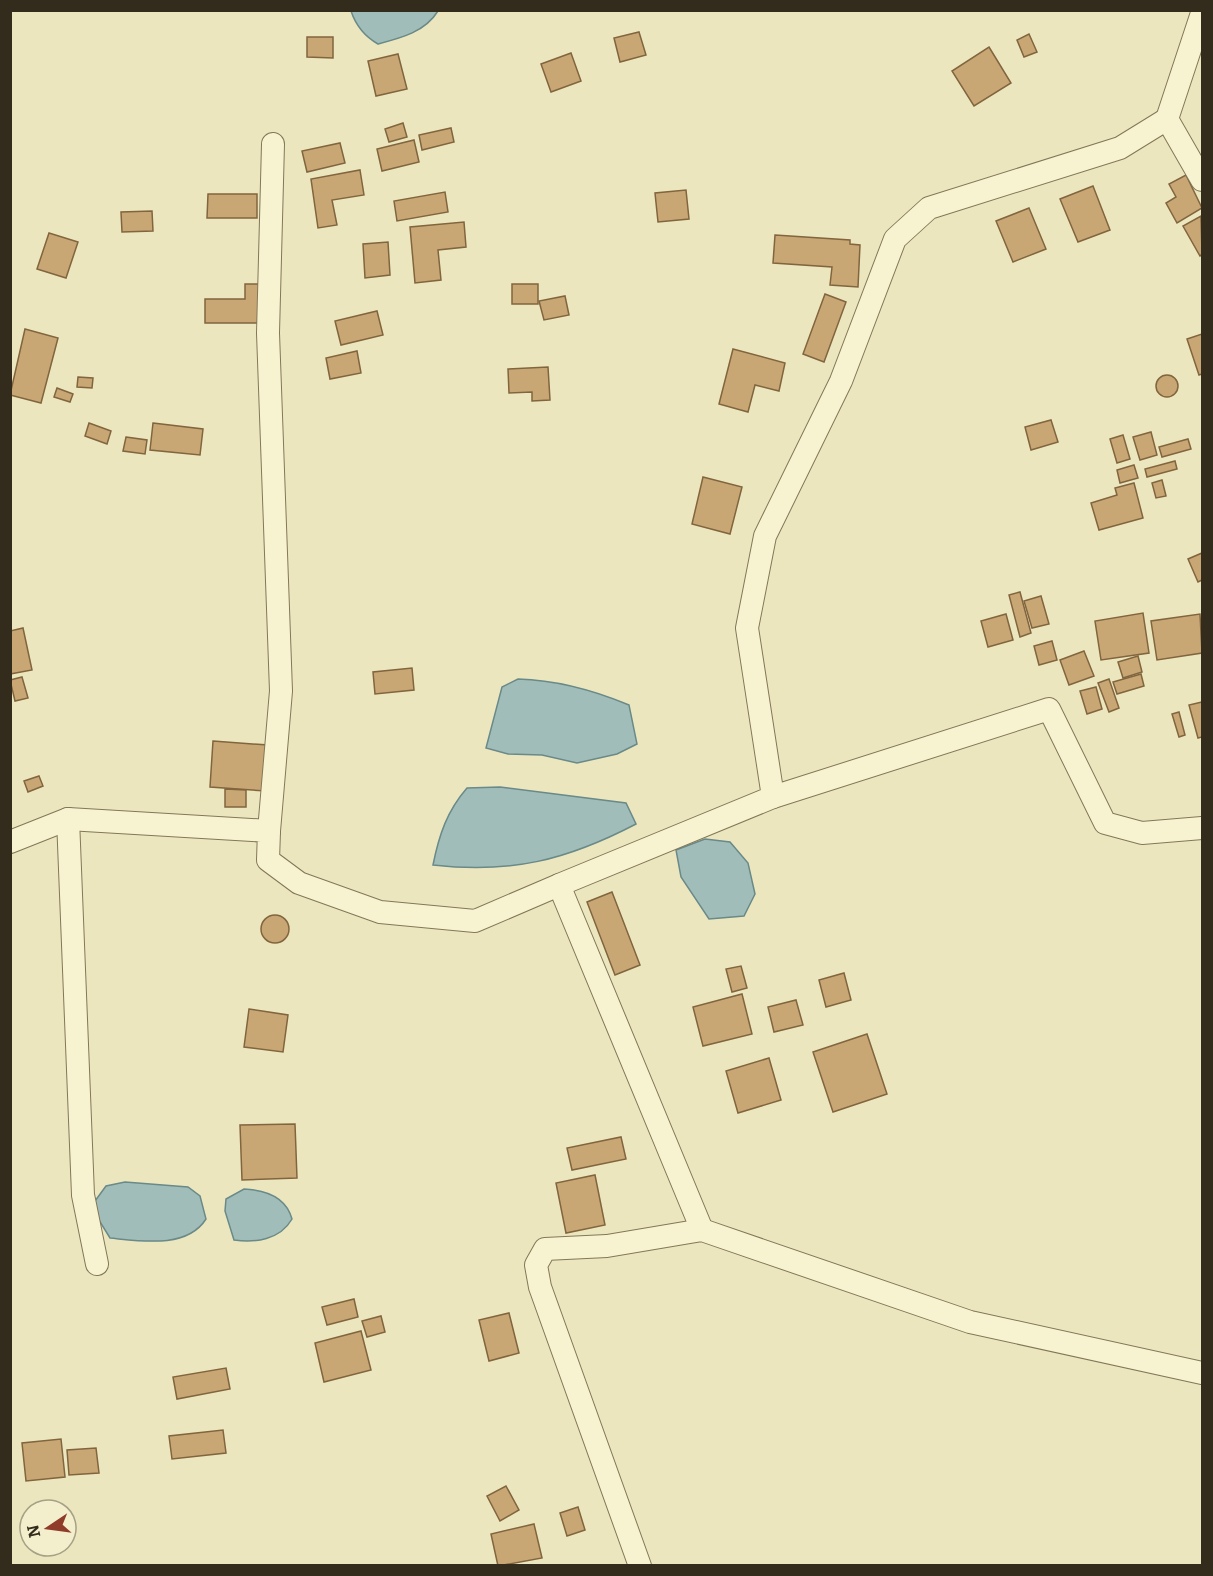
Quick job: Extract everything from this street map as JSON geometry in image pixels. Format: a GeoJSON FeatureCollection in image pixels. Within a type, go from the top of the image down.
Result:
{"type":"FeatureCollection","features":[{"type":"Feature","properties":{"kind":"street"},"geometry":{"type":"LineString","coordinates":[[773,797],[747,628],[765,536],[841,381],[895,239],[929,207],[1120,148],[1167,119],[1203,13]]}},
{"type":"Feature","properties":{"kind":"street"},"geometry":{"type":"LineString","coordinates":[[1167,119],[1203,180]]}},
{"type":"Feature","properties":{"kind":"street"},"geometry":{"type":"LineString","coordinates":[[273,144],[268,333],[281,691],[268,860],[275,866],[299,883],[380,912],[475,921],[773,797],[1048,709],[1105,823],[1142,833],[1203,828]]}},
{"type":"Feature","properties":{"kind":"street"},"geometry":{"type":"LineString","coordinates":[[10,842],[68,819],[269,831]]}},
{"type":"Feature","properties":{"kind":"street"},"geometry":{"type":"LineString","coordinates":[[68,819],[83,1195],[97,1264]]}},
{"type":"Feature","properties":{"kind":"street"},"geometry":{"type":"LineString","coordinates":[[559,885],[702,1230]]}},
{"type":"Feature","properties":{"kind":"street"},"geometry":{"type":"LineString","coordinates":[[640,1566],[540,1287],[536,1265],[545,1249],[607,1246],[702,1230],[970,1322],[1203,1373]]}},
{"type":"Feature","properties":{"kind":"water"},"geometry":{"type":"Polygon","coordinates":[[[351,10],[438,11],[419,29],[378,44],[361,30],[351,10]]]}},
{"type":"Feature","properties":{"kind":"water"},"geometry":{"type":"Polygon","coordinates":[[[518,679],[546,681],[574,687],[629,705],[637,744],[617,754],[577,763],[542,755],[508,754],[486,748],[502,687],[518,679]]]}},
{"type":"Feature","properties":{"kind":"water"},"geometry":{"type":"Polygon","coordinates":[[[500,787],[626,803],[636,824],[586,847],[538,861],[488,867],[433,865],[445,824],[467,788],[500,787]]]}},
{"type":"Feature","properties":{"kind":"water"},"geometry":{"type":"Polygon","coordinates":[[[705,839],[730,842],[748,863],[755,894],[744,916],[709,919],[681,877],[676,850],[705,839]]]}},
{"type":"Feature","properties":{"kind":"water"},"geometry":{"type":"Polygon","coordinates":[[[125,1182],[188,1187],[200,1196],[206,1219],[198,1229],[175,1239],[149,1241],[110,1238],[97,1217],[95,1201],[106,1186],[125,1182]]]}},
{"type":"Feature","properties":{"kind":"water"},"geometry":{"type":"Polygon","coordinates":[[[244,1189],[267,1193],[285,1205],[292,1219],[281,1232],[258,1240],[234,1240],[225,1211],[226,1199],[244,1189]]]}},
{"type":"Feature","properties":{"kind":"building"},"geometry":{"type":"Polygon","coordinates":[[[639,32],[646,55],[620,62],[614,38],[639,32]]]}},
{"type":"Feature","properties":{"kind":"building"},"geometry":{"type":"Polygon","coordinates":[[[1029,34],[1037,52],[1024,57],[1017,40],[1029,34]]]}},
{"type":"Feature","properties":{"kind":"building"},"geometry":{"type":"Polygon","coordinates":[[[307,37],[333,37],[333,58],[307,57],[307,37]]]}},
{"type":"Feature","properties":{"kind":"building"},"geometry":{"type":"Polygon","coordinates":[[[989,47],[1011,83],[974,106],[952,71],[989,47]]]}},
{"type":"Feature","properties":{"kind":"building"},"geometry":{"type":"Polygon","coordinates":[[[571,53],[581,81],[551,92],[541,64],[571,53]]]}},
{"type":"Feature","properties":{"kind":"building"},"geometry":{"type":"Polygon","coordinates":[[[398,54],[407,89],[376,96],[368,61],[398,54]]]}},
{"type":"Feature","properties":{"kind":"building"},"geometry":{"type":"Polygon","coordinates":[[[403,123],[407,137],[389,142],[385,129],[403,123]]]}},
{"type":"Feature","properties":{"kind":"building"},"geometry":{"type":"Polygon","coordinates":[[[451,128],[454,142],[422,150],[419,135],[451,128]]]}},
{"type":"Feature","properties":{"kind":"building"},"geometry":{"type":"Polygon","coordinates":[[[414,140],[419,162],[382,171],[377,149],[414,140]]]}},
{"type":"Feature","properties":{"kind":"building"},"geometry":{"type":"Polygon","coordinates":[[[340,143],[345,163],[307,172],[302,151],[340,143]]]}},
{"type":"Feature","properties":{"kind":"building"},"geometry":{"type":"Polygon","coordinates":[[[360,170],[364,195],[332,200],[337,225],[318,228],[311,179],[360,170]]]}},
{"type":"Feature","properties":{"kind":"building"},"geometry":{"type":"Polygon","coordinates":[[[1186,175],[1202,208],[1177,223],[1166,203],[1176,197],[1169,184],[1186,175]]]}},
{"type":"Feature","properties":{"kind":"building"},"geometry":{"type":"Polygon","coordinates":[[[1093,186],[1110,230],[1078,242],[1060,199],[1093,186]]]}},
{"type":"Feature","properties":{"kind":"building"},"geometry":{"type":"Polygon","coordinates":[[[686,190],[689,219],[658,222],[655,193],[686,190]]]}},
{"type":"Feature","properties":{"kind":"building"},"geometry":{"type":"Polygon","coordinates":[[[445,192],[448,212],[397,221],[394,201],[445,192]]]}},
{"type":"Feature","properties":{"kind":"building"},"geometry":{"type":"Polygon","coordinates":[[[208,194],[257,194],[257,218],[207,218],[208,194]]]}},
{"type":"Feature","properties":{"kind":"building"},"geometry":{"type":"Polygon","coordinates":[[[1029,208],[1046,249],[1013,262],[996,221],[1029,208]]]}},
{"type":"Feature","properties":{"kind":"building"},"geometry":{"type":"Polygon","coordinates":[[[152,211],[153,231],[122,232],[121,212],[152,211]]]}},
{"type":"Feature","properties":{"kind":"building"},"geometry":{"type":"Polygon","coordinates":[[[1201,216],[1202,254],[1200,256],[1183,226],[1201,216]]]}},
{"type":"Feature","properties":{"kind":"building"},"geometry":{"type":"Polygon","coordinates":[[[464,222],[466,247],[438,250],[441,280],[415,283],[410,227],[464,222]]]}},
{"type":"Feature","properties":{"kind":"building"},"geometry":{"type":"Polygon","coordinates":[[[49,233],[78,242],[66,278],[37,269],[49,233]]]}},
{"type":"Feature","properties":{"kind":"building"},"geometry":{"type":"Polygon","coordinates":[[[775,235],[850,240],[850,244],[860,245],[858,287],[830,285],[832,267],[773,263],[775,235]]]}},
{"type":"Feature","properties":{"kind":"building"},"geometry":{"type":"Polygon","coordinates":[[[388,242],[390,275],[365,278],[363,244],[388,242]]]}},
{"type":"Feature","properties":{"kind":"building"},"geometry":{"type":"Polygon","coordinates":[[[245,284],[265,284],[266,323],[205,323],[205,299],[245,299],[245,284]]]}},
{"type":"Feature","properties":{"kind":"building"},"geometry":{"type":"Polygon","coordinates":[[[512,284],[538,284],[538,304],[512,304],[512,284]]]}},
{"type":"Feature","properties":{"kind":"building"},"geometry":{"type":"Polygon","coordinates":[[[825,294],[846,302],[824,362],[803,354],[825,294]]]}},
{"type":"Feature","properties":{"kind":"building"},"geometry":{"type":"Polygon","coordinates":[[[565,296],[569,315],[544,320],[539,301],[565,296]]]}},
{"type":"Feature","properties":{"kind":"building"},"geometry":{"type":"Polygon","coordinates":[[[377,311],[383,335],[341,345],[335,321],[377,311]]]}},
{"type":"Feature","properties":{"kind":"building"},"geometry":{"type":"Polygon","coordinates":[[[25,329],[58,338],[41,403],[10,395],[25,329]]]}},
{"type":"Feature","properties":{"kind":"building"},"geometry":{"type":"Polygon","coordinates":[[[1202,334],[1202,374],[1199,375],[1187,339],[1202,334]]]}},
{"type":"Feature","properties":{"kind":"building"},"geometry":{"type":"Polygon","coordinates":[[[733,349],[785,363],[779,391],[755,385],[748,412],[719,404],[733,349]]]}},
{"type":"Feature","properties":{"kind":"building"},"geometry":{"type":"Polygon","coordinates":[[[357,351],[361,373],[330,379],[326,358],[357,351]]]}},
{"type":"Feature","properties":{"kind":"building"},"geometry":{"type":"Polygon","coordinates":[[[548,367],[550,400],[532,401],[532,392],[509,393],[508,369],[548,367]]]}},
{"type":"Feature","properties":{"kind":"building"},"geometry":{"type":"Polygon","coordinates":[[[1167,375],[1175,378],[1178,386],[1175,394],[1167,397],[1159,394],[1156,386],[1159,378],[1167,375]]]}},
{"type":"Feature","properties":{"kind":"building"},"geometry":{"type":"Polygon","coordinates":[[[78,377],[93,378],[92,388],[77,387],[78,377]]]}},
{"type":"Feature","properties":{"kind":"building"},"geometry":{"type":"Polygon","coordinates":[[[57,388],[73,394],[70,402],[54,397],[57,388]]]}},
{"type":"Feature","properties":{"kind":"building"},"geometry":{"type":"Polygon","coordinates":[[[1051,420],[1058,442],[1031,450],[1025,427],[1051,420]]]}},
{"type":"Feature","properties":{"kind":"building"},"geometry":{"type":"Polygon","coordinates":[[[89,423],[111,431],[107,444],[85,436],[89,423]]]}},
{"type":"Feature","properties":{"kind":"building"},"geometry":{"type":"Polygon","coordinates":[[[153,423],[203,429],[200,455],[150,450],[153,423]]]}},
{"type":"Feature","properties":{"kind":"building"},"geometry":{"type":"Polygon","coordinates":[[[1151,432],[1157,455],[1140,460],[1133,437],[1151,432]]]}},
{"type":"Feature","properties":{"kind":"building"},"geometry":{"type":"Polygon","coordinates":[[[1123,435],[1130,459],[1117,463],[1110,439],[1123,435]]]}},
{"type":"Feature","properties":{"kind":"building"},"geometry":{"type":"Polygon","coordinates":[[[126,437],[147,440],[145,454],[123,451],[126,437]]]}},
{"type":"Feature","properties":{"kind":"building"},"geometry":{"type":"Polygon","coordinates":[[[1188,439],[1191,449],[1162,457],[1159,447],[1188,439]]]}},
{"type":"Feature","properties":{"kind":"building"},"geometry":{"type":"Polygon","coordinates":[[[1175,461],[1177,469],[1147,477],[1145,469],[1175,461]]]}},
{"type":"Feature","properties":{"kind":"building"},"geometry":{"type":"Polygon","coordinates":[[[1134,465],[1138,478],[1120,483],[1117,470],[1134,465]]]}},
{"type":"Feature","properties":{"kind":"building"},"geometry":{"type":"Polygon","coordinates":[[[703,477],[742,487],[730,534],[692,524],[703,477]]]}},
{"type":"Feature","properties":{"kind":"building"},"geometry":{"type":"Polygon","coordinates":[[[1162,480],[1166,496],[1156,498],[1152,483],[1162,480]]]}},
{"type":"Feature","properties":{"kind":"building"},"geometry":{"type":"Polygon","coordinates":[[[1134,483],[1143,518],[1099,530],[1091,503],[1117,495],[1115,488],[1134,483]]]}},
{"type":"Feature","properties":{"kind":"building"},"geometry":{"type":"Polygon","coordinates":[[[1202,553],[1202,580],[1198,582],[1188,559],[1202,553]]]}},
{"type":"Feature","properties":{"kind":"building"},"geometry":{"type":"Polygon","coordinates":[[[1020,592],[1031,633],[1020,637],[1009,595],[1020,592]]]}},
{"type":"Feature","properties":{"kind":"building"},"geometry":{"type":"Polygon","coordinates":[[[1041,596],[1049,624],[1032,628],[1024,601],[1041,596]]]}},
{"type":"Feature","properties":{"kind":"building"},"geometry":{"type":"Polygon","coordinates":[[[1143,613],[1149,653],[1101,660],[1095,621],[1143,613]]]}},
{"type":"Feature","properties":{"kind":"building"},"geometry":{"type":"Polygon","coordinates":[[[1006,614],[1013,640],[988,647],[981,621],[1006,614]]]}},
{"type":"Feature","properties":{"kind":"building"},"geometry":{"type":"Polygon","coordinates":[[[1200,614],[1202,653],[1157,660],[1151,621],[1200,614]]]}},
{"type":"Feature","properties":{"kind":"building"},"geometry":{"type":"Polygon","coordinates":[[[23,628],[32,670],[10,674],[10,631],[23,628]]]}},
{"type":"Feature","properties":{"kind":"building"},"geometry":{"type":"Polygon","coordinates":[[[1052,641],[1057,660],[1039,665],[1034,646],[1052,641]]]}},
{"type":"Feature","properties":{"kind":"building"},"geometry":{"type":"Polygon","coordinates":[[[1084,651],[1094,676],[1069,685],[1060,660],[1084,651]]]}},
{"type":"Feature","properties":{"kind":"building"},"geometry":{"type":"Polygon","coordinates":[[[1138,656],[1142,672],[1123,678],[1118,662],[1138,656]]]}},
{"type":"Feature","properties":{"kind":"building"},"geometry":{"type":"Polygon","coordinates":[[[412,668],[414,690],[375,694],[373,672],[412,668]]]}},
{"type":"Feature","properties":{"kind":"building"},"geometry":{"type":"Polygon","coordinates":[[[1141,674],[1144,686],[1117,694],[1113,682],[1141,674]]]}},
{"type":"Feature","properties":{"kind":"building"},"geometry":{"type":"Polygon","coordinates":[[[22,677],[28,698],[15,701],[10,680],[22,677]]]}},
{"type":"Feature","properties":{"kind":"building"},"geometry":{"type":"Polygon","coordinates":[[[1109,679],[1119,708],[1109,712],[1098,683],[1109,679]]]}},
{"type":"Feature","properties":{"kind":"building"},"geometry":{"type":"Polygon","coordinates":[[[1096,687],[1102,709],[1087,714],[1080,691],[1096,687]]]}},
{"type":"Feature","properties":{"kind":"building"},"geometry":{"type":"Polygon","coordinates":[[[1202,702],[1202,737],[1198,738],[1189,705],[1202,702]]]}},
{"type":"Feature","properties":{"kind":"building"},"geometry":{"type":"Polygon","coordinates":[[[1179,712],[1185,735],[1179,737],[1172,714],[1179,712]]]}},
{"type":"Feature","properties":{"kind":"building"},"geometry":{"type":"Polygon","coordinates":[[[213,741],[268,745],[266,791],[210,787],[213,741]]]}},
{"type":"Feature","properties":{"kind":"building"},"geometry":{"type":"Polygon","coordinates":[[[39,776],[43,786],[28,792],[24,781],[39,776]]]}},
{"type":"Feature","properties":{"kind":"building"},"geometry":{"type":"Polygon","coordinates":[[[225,789],[246,790],[246,807],[225,807],[225,789]]]}},
{"type":"Feature","properties":{"kind":"building"},"geometry":{"type":"Polygon","coordinates":[[[612,892],[640,965],[615,975],[587,902],[612,892]]]}},
{"type":"Feature","properties":{"kind":"building"},"geometry":{"type":"Polygon","coordinates":[[[275,915],[285,919],[289,929],[285,939],[275,943],[265,939],[261,929],[265,919],[275,915]]]}},
{"type":"Feature","properties":{"kind":"building"},"geometry":{"type":"Polygon","coordinates":[[[741,966],[747,988],[732,992],[726,969],[741,966]]]}},
{"type":"Feature","properties":{"kind":"building"},"geometry":{"type":"Polygon","coordinates":[[[844,973],[851,1000],[826,1007],[819,980],[844,973]]]}},
{"type":"Feature","properties":{"kind":"building"},"geometry":{"type":"Polygon","coordinates":[[[742,994],[752,1034],[703,1046],[693,1007],[742,994]]]}},
{"type":"Feature","properties":{"kind":"building"},"geometry":{"type":"Polygon","coordinates":[[[796,1000],[803,1025],[774,1032],[768,1007],[796,1000]]]}},
{"type":"Feature","properties":{"kind":"building"},"geometry":{"type":"Polygon","coordinates":[[[249,1009],[288,1015],[283,1052],[244,1047],[249,1009]]]}},
{"type":"Feature","properties":{"kind":"building"},"geometry":{"type":"Polygon","coordinates":[[[867,1034],[887,1094],[833,1112],[813,1052],[867,1034]]]}},
{"type":"Feature","properties":{"kind":"building"},"geometry":{"type":"Polygon","coordinates":[[[769,1058],[781,1100],[738,1113],[726,1071],[769,1058]]]}},
{"type":"Feature","properties":{"kind":"building"},"geometry":{"type":"Polygon","coordinates":[[[295,1124],[297,1178],[242,1180],[240,1125],[295,1124]]]}},
{"type":"Feature","properties":{"kind":"building"},"geometry":{"type":"Polygon","coordinates":[[[621,1137],[626,1159],[572,1170],[567,1148],[621,1137]]]}},
{"type":"Feature","properties":{"kind":"building"},"geometry":{"type":"Polygon","coordinates":[[[595,1175],[605,1225],[566,1233],[556,1183],[595,1175]]]}},
{"type":"Feature","properties":{"kind":"building"},"geometry":{"type":"Polygon","coordinates":[[[354,1299],[358,1317],[327,1325],[322,1307],[354,1299]]]}},
{"type":"Feature","properties":{"kind":"building"},"geometry":{"type":"Polygon","coordinates":[[[509,1313],[519,1353],[489,1361],[479,1320],[509,1313]]]}},
{"type":"Feature","properties":{"kind":"building"},"geometry":{"type":"Polygon","coordinates":[[[381,1316],[385,1332],[367,1337],[362,1321],[381,1316]]]}},
{"type":"Feature","properties":{"kind":"building"},"geometry":{"type":"Polygon","coordinates":[[[361,1331],[371,1370],[324,1382],[315,1343],[361,1331]]]}},
{"type":"Feature","properties":{"kind":"building"},"geometry":{"type":"Polygon","coordinates":[[[226,1368],[230,1389],[177,1399],[173,1377],[226,1368]]]}},
{"type":"Feature","properties":{"kind":"building"},"geometry":{"type":"Polygon","coordinates":[[[223,1430],[226,1453],[172,1459],[169,1436],[223,1430]]]}},
{"type":"Feature","properties":{"kind":"building"},"geometry":{"type":"Polygon","coordinates":[[[61,1439],[65,1477],[26,1481],[22,1443],[61,1439]]]}},
{"type":"Feature","properties":{"kind":"building"},"geometry":{"type":"Polygon","coordinates":[[[96,1448],[99,1473],[69,1475],[67,1450],[96,1448]]]}},
{"type":"Feature","properties":{"kind":"building"},"geometry":{"type":"Polygon","coordinates":[[[506,1486],[519,1510],[500,1521],[487,1496],[506,1486]]]}},
{"type":"Feature","properties":{"kind":"building"},"geometry":{"type":"Polygon","coordinates":[[[578,1507],[585,1530],[567,1536],[560,1513],[578,1507]]]}},
{"type":"Feature","properties":{"kind":"building"},"geometry":{"type":"Polygon","coordinates":[[[534,1524],[542,1558],[498,1566],[491,1534],[534,1524]]]}}]}
